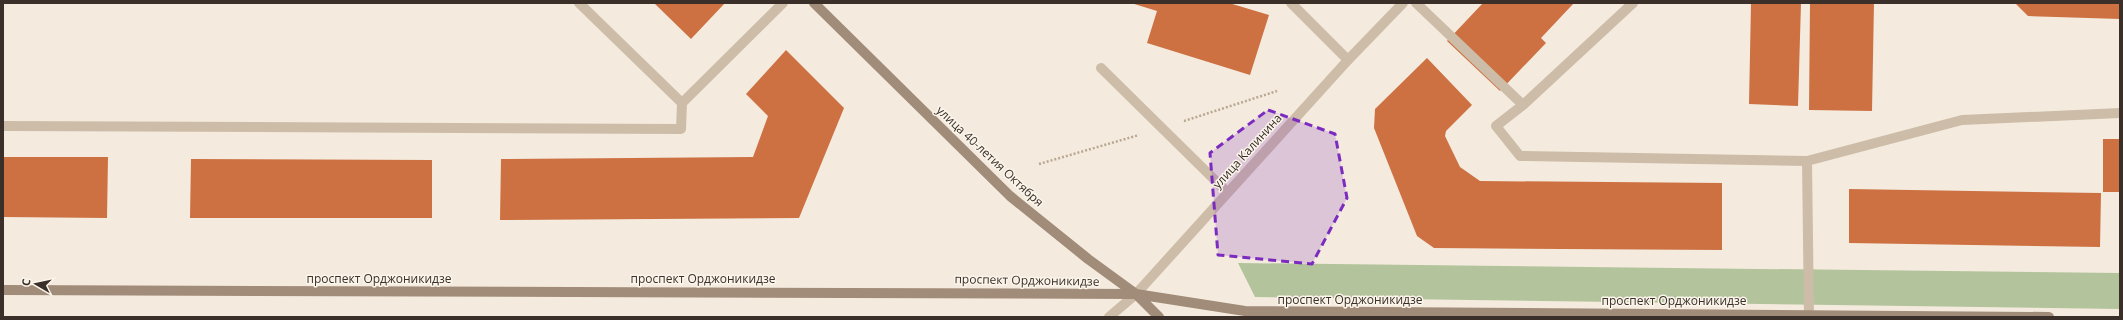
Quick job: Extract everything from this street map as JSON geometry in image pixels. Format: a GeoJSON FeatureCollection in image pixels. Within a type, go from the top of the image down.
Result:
{"type":"FeatureCollection","features":[{"type":"Feature","properties":{"kind":"street"},"geometry":{"type":"LineString","coordinates":[[579,3],[682,103]]}},
{"type":"Feature","properties":{"kind":"street"},"geometry":{"type":"LineString","coordinates":[[3,126],[681,129],[682,103],[783,3]]}},
{"type":"Feature","properties":{"kind":"street","name":"улица 40-летия Октября"},"geometry":{"type":"LineString","coordinates":[[814,3],[1010,196],[1088,259],[1136,294],[1159,317]]}},
{"type":"Feature","properties":{"kind":"street"},"geometry":{"type":"LineString","coordinates":[[1291,3],[1348,60]]}},
{"type":"Feature","properties":{"kind":"street","name":"улица Калинина"},"geometry":{"type":"LineString","coordinates":[[1109,317],[1136,294],[1348,60],[1403,3]]}},
{"type":"Feature","properties":{"kind":"street"},"geometry":{"type":"LineString","coordinates":[[1416,3],[1523,105]]}},
{"type":"Feature","properties":{"kind":"street"},"geometry":{"type":"LineString","coordinates":[[1633,3],[1523,105],[1496,126],[1520,156],[1807,162],[1962,120],[2120,113]]}},
{"type":"Feature","properties":{"kind":"street"},"geometry":{"type":"LineString","coordinates":[[1101,68],[1227,192]]}},
{"type":"Feature","properties":{"kind":"street"},"geometry":{"type":"LineString","coordinates":[[1807,162],[1809,316]]}},
{"type":"Feature","properties":{"kind":"street","name":"проспект Орджоникидзе"},"geometry":{"type":"LineString","coordinates":[[3,290],[1136,294],[1245,311],[2049,317]]}},
{"type":"Feature","properties":{"kind":"highlighted area"},"geometry":{"type":"Polygon","coordinates":[[[1268,110],[1335,134],[1347,198],[1312,264],[1218,255],[1210,153],[1268,110]]]}},
{"type":"Feature","properties":{"kind":"green space"},"geometry":{"type":"Polygon","coordinates":[[[1238,263],[2120,273],[2120,309],[1255,297],[1238,263]]]}},
{"type":"Feature","properties":{"kind":"building"},"geometry":{"type":"Polygon","coordinates":[[[654,3],[725,3],[691,39],[654,3]]]}},
{"type":"Feature","properties":{"kind":"building"},"geometry":{"type":"Polygon","coordinates":[[[1131,3],[1229,3],[1269,15],[1250,75],[1147,43],[1157,11],[1131,3]]]}},
{"type":"Feature","properties":{"kind":"building"},"geometry":{"type":"Polygon","coordinates":[[[1483,3],[1574,3],[1541,38],[1546,43],[1500,91],[1447,41],[1483,3]]]}},
{"type":"Feature","properties":{"kind":"building"},"geometry":{"type":"Polygon","coordinates":[[[1751,3],[1801,3],[1798,106],[1749,104],[1751,3]]]}},
{"type":"Feature","properties":{"kind":"building"},"geometry":{"type":"Polygon","coordinates":[[[1810,3],[1874,3],[1872,111],[1809,110],[1810,3]]]}},
{"type":"Feature","properties":{"kind":"building"},"geometry":{"type":"Polygon","coordinates":[[[2015,3],[2120,3],[2120,19],[2028,16],[2015,3]]]}},
{"type":"Feature","properties":{"kind":"building"},"geometry":{"type":"Polygon","coordinates":[[[786,50],[844,108],[799,218],[500,220],[501,159],[753,157],[768,116],[746,94],[786,50]]]}},
{"type":"Feature","properties":{"kind":"building"},"geometry":{"type":"Polygon","coordinates":[[[1427,58],[1472,105],[1446,131],[1445,136],[1460,167],[1480,181],[1722,183],[1722,250],[1434,248],[1417,236],[1374,128],[1375,109],[1427,58]]]}},
{"type":"Feature","properties":{"kind":"building"},"geometry":{"type":"Polygon","coordinates":[[[2103,139],[2120,139],[2120,192],[2103,192],[2103,139]]]}},
{"type":"Feature","properties":{"kind":"building"},"geometry":{"type":"Polygon","coordinates":[[[3,157],[108,157],[107,218],[3,217],[3,157]]]}},
{"type":"Feature","properties":{"kind":"building"},"geometry":{"type":"Polygon","coordinates":[[[191,159],[432,160],[432,218],[190,218],[191,159]]]}},
{"type":"Feature","properties":{"kind":"building"},"geometry":{"type":"Polygon","coordinates":[[[1849,189],[2101,193],[2100,247],[1849,243],[1849,189]]]}}]}
